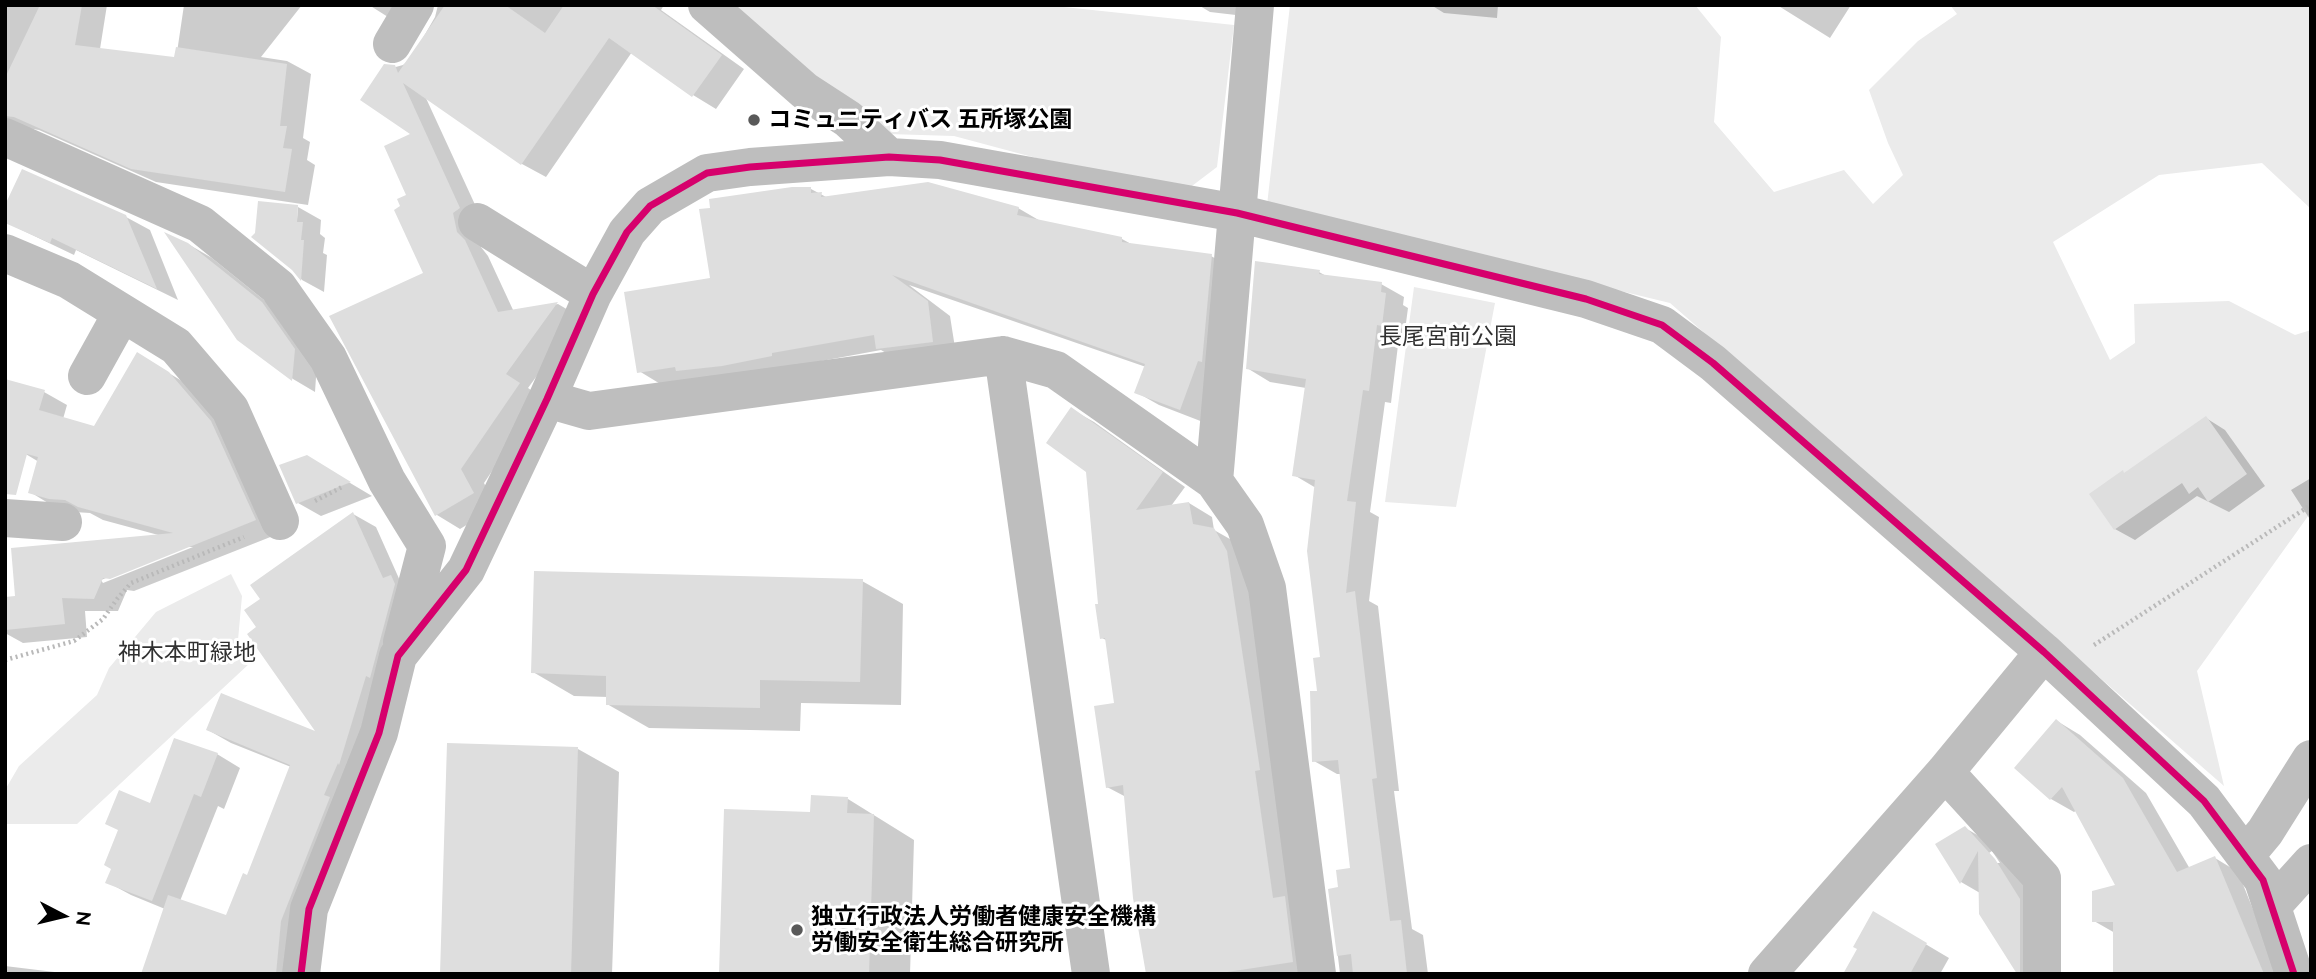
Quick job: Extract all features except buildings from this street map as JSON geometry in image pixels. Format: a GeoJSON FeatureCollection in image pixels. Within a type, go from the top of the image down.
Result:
{"type":"FeatureCollection","features":[{"type":"Feature","properties":{"kind":"street"},"geometry":{"type":"LineString","coordinates":[[392,44],[415,5]]}},
{"type":"Feature","properties":{"kind":"street"},"geometry":{"type":"LineString","coordinates":[[707,5],[805,91],[848,119],[889,157]]}},
{"type":"Feature","properties":{"kind":"street"},"geometry":{"type":"LineString","coordinates":[[1214,481],[1255,5]]}},
{"type":"Feature","properties":{"kind":"street"},"geometry":{"type":"LineString","coordinates":[[5,137],[200,224],[278,287],[328,358],[387,481],[427,546],[379,733],[309,909],[301,974]]}},
{"type":"Feature","properties":{"kind":"street"},"geometry":{"type":"LineString","coordinates":[[398,656],[466,570],[547,399],[593,294],[626,232],[650,206],[707,173],[750,167],[889,157],[940,160],[1237,214],[1586,299],[1662,324],[1713,363],[2052,659],[2204,801],[2263,880],[2294,974]]}},
{"type":"Feature","properties":{"kind":"street"},"geometry":{"type":"LineString","coordinates":[[477,222],[593,294]]}},
{"type":"Feature","properties":{"kind":"street"},"geometry":{"type":"LineString","coordinates":[[5,253],[69,280],[176,346],[230,409],[280,521]]}},
{"type":"Feature","properties":{"kind":"street"},"geometry":{"type":"LineString","coordinates":[[87,376],[122,313]]}},
{"type":"Feature","properties":{"kind":"street"},"geometry":{"type":"LineString","coordinates":[[547,399],[589,411],[1003,355],[1056,370],[1214,481],[1245,525],[1267,587],[1317,974]]}},
{"type":"Feature","properties":{"kind":"street"},"geometry":{"type":"LineString","coordinates":[[1003,355],[1091,974]]}},
{"type":"Feature","properties":{"kind":"street"},"geometry":{"type":"LineString","coordinates":[[5,518],[63,522]]}},
{"type":"Feature","properties":{"kind":"street"},"geometry":{"type":"LineString","coordinates":[[1767,974],[1945,772],[2052,659]]}},
{"type":"Feature","properties":{"kind":"street"},"geometry":{"type":"LineString","coordinates":[[2245,856],[2265,832],[2311,759]]}},
{"type":"Feature","properties":{"kind":"street"},"geometry":{"type":"LineString","coordinates":[[1945,772],[2042,878],[2042,974]]}},
{"type":"Feature","properties":{"kind":"street"},"geometry":{"type":"LineString","coordinates":[[2272,906],[2311,863]]}},
{"type":"Feature","properties":{"kind":"path"},"geometry":{"type":"LineString","coordinates":[[5,660],[74,641],[103,619],[131,583],[197,558],[280,521],[342,486],[387,481]]}},
{"type":"Feature","properties":{"kind":"path"},"geometry":{"type":"LineString","coordinates":[[2052,659],[2311,505]]}},
{"type":"Feature","properties":{"kind":"green space"},"geometry":{"type":"Polygon","coordinates":[[[721,5],[1045,5],[1234,25],[1217,167],[1188,189],[1066,166],[954,136],[888,134],[721,5]]]}},
{"type":"Feature","properties":{"kind":"green space"},"geometry":{"type":"Polygon","coordinates":[[[1290,5],[1695,5],[1721,37],[1714,122],[1774,192],[1844,170],[1873,204],[1903,175],[1869,90],[1918,41],[1957,14],[1950,5],[2311,5],[2311,209],[2262,163],[2159,175],[2053,242],[2110,360],[2135,343],[2134,304],[2229,301],[2295,335],[2311,330],[2311,512],[2197,671],[2224,786],[1670,303],[1267,205],[1290,5]]]}},
{"type":"Feature","properties":{"kind":"green space","name":"長尾宮前公園"},"geometry":{"type":"Polygon","coordinates":[[[1414,287],[1495,303],[1456,507],[1385,502],[1414,287]]]}},
{"type":"Feature","properties":{"kind":"green space","name":"神木本町緑地"},"geometry":{"type":"Polygon","coordinates":[[[231,574],[242,596],[238,640],[250,663],[77,824],[5,824],[5,790],[19,766],[97,695],[109,668],[156,612],[231,574]]]}},
{"type":"Feature","properties":{"kind":"cycle path"},"geometry":{"type":"LineString","coordinates":[[301,974],[309,909],[379,733],[398,656],[466,570],[547,399],[593,294],[627,232],[650,206],[707,173],[750,167],[889,157],[940,160],[1237,213],[1586,299],[1662,325],[1713,363],[2044,652],[2204,801],[2263,880],[2294,974]]}},
{"type":"Feature","properties":{"kind":"place","name":"コミュニティバス 五所塚公園"},"geometry":{"type":"Point","coordinates":[754,120]}},
{"type":"Feature","properties":{"kind":"place","name":"独立行政法人労働者健康安全機構 労働安全衛生総合研究所"},"geometry":{"type":"Point","coordinates":[797,930]}}]}
